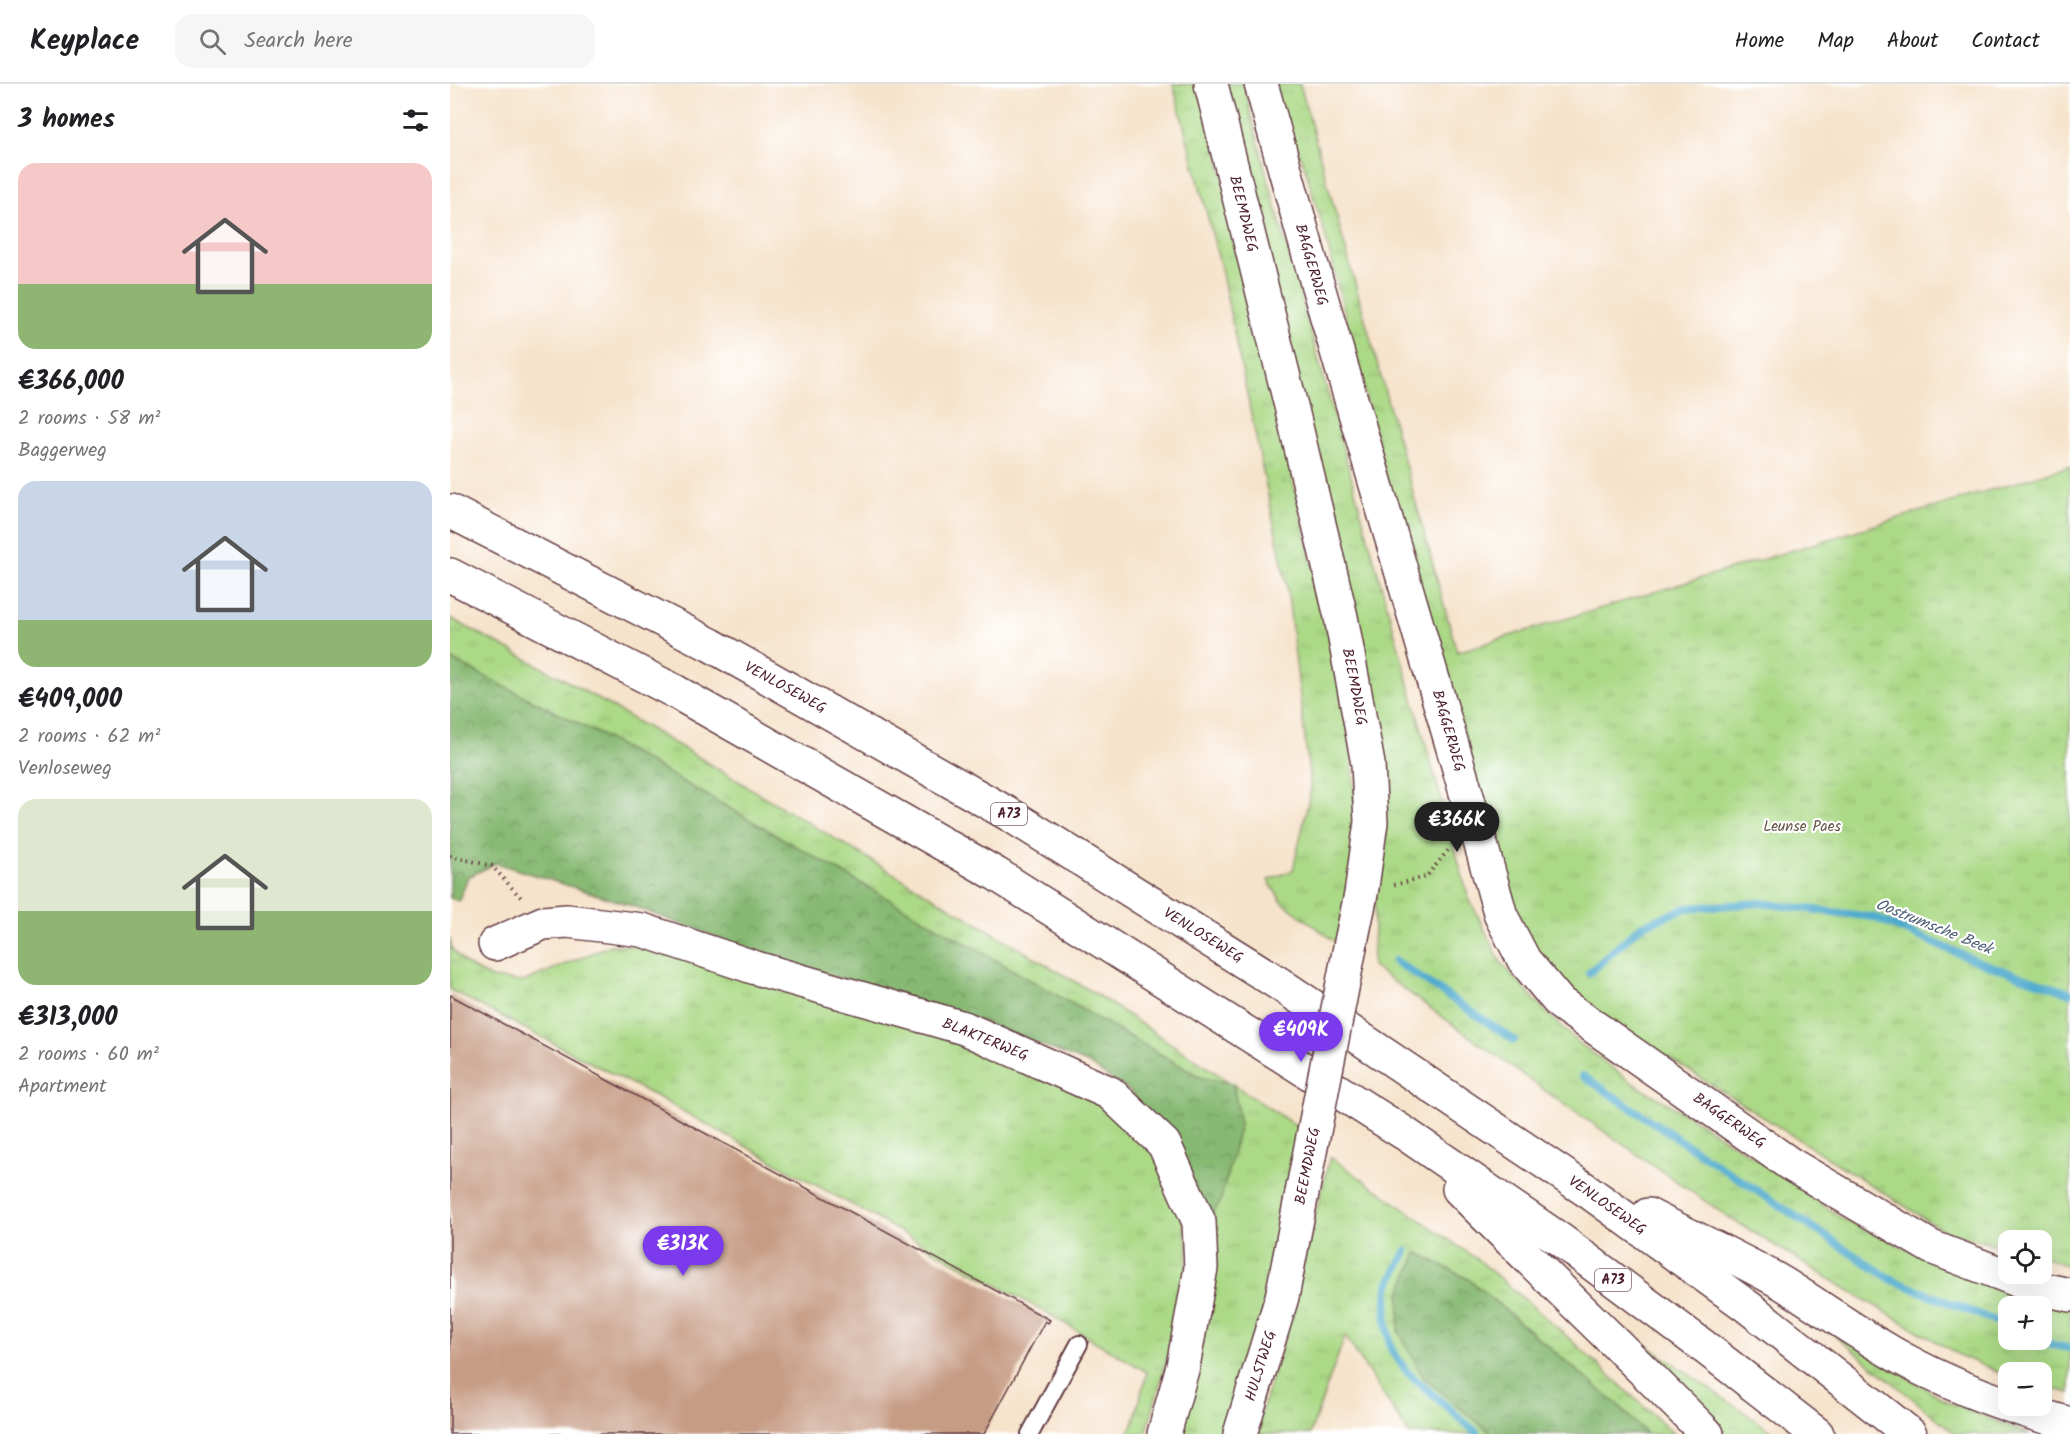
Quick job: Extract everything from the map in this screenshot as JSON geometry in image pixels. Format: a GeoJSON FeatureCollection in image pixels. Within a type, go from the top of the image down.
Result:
{"type":"FeatureCollection","features":[{"type":"Feature","properties":{"kind":"main road","name":"BEEMDWEG"},"geometry":{"type":"LineString","coordinates":[[1211,84],[1335,594],[1366,753],[1371,822],[1361,894],[1282,1297]]}},
{"type":"Feature","properties":{"kind":"main road","name":"BAGGERWEG"},"geometry":{"type":"LineString","coordinates":[[1261,84],[1313,271],[1501,916],[1524,960],[1560,1003],[1790,1164],[1930,1247],[2038,1288],[2070,1295]]}},
{"type":"Feature","properties":{"kind":"main road","name":"VENLOSEWEG"},"geometry":{"type":"LineString","coordinates":[[450,511],[711,645],[1012,816],[1278,983],[1543,1161],[1748,1308],[1910,1434]]}},
{"type":"Feature","properties":{"kind":"main road","name":"A73"},"geometry":{"type":"LineString","coordinates":[[450,575],[676,692],[996,874],[1404,1133],[1568,1246],[1817,1434]]}},
{"type":"Feature","properties":{"kind":"main road","name":"BLAKTERWEG"},"geometry":{"type":"LineString","coordinates":[[495,945],[543,923],[567,921],[642,930],[756,968],[964,1028],[1110,1093],[1164,1144],[1199,1222],[1202,1268],[1183,1366],[1164,1434]]}},
{"type":"Feature","properties":{"kind":"main road","name":"A73"},"geometry":{"type":"LineString","coordinates":[[1404,1133],[1547,1278],[1622,1347],[1707,1434]]}},
{"type":"Feature","properties":{"kind":"main road","name":"A73"},"geometry":{"type":"LineString","coordinates":[[1543,1161],[1781,1283],[1866,1338],[1952,1384],[2016,1409],[2070,1424]]}},
{"type":"Feature","properties":{"kind":"main road","name":"HULSTWEG"},"geometry":{"type":"LineString","coordinates":[[1240,1434],[1282,1297]]}},
{"type":"Feature","properties":{"kind":"lane"},"geometry":{"type":"LineString","coordinates":[[1030,1434],[1079,1344]]}},
{"type":"Feature","properties":{"kind":"path"},"geometry":{"type":"LineString","coordinates":[[1361,894],[1426,877],[1474,820]]}},
{"type":"Feature","properties":{"kind":"path"},"geometry":{"type":"LineString","coordinates":[[450,856],[492,866],[543,923]]}},
{"type":"Feature","properties":{"kind":"green space"},"geometry":{"type":"Polygon","coordinates":[[[1173,84],[1196,84],[1214,137],[1349,724],[1358,826],[1342,947],[1282,902],[1268,880],[1293,870],[1311,790],[1287,587],[1220,264],[1173,84]]]}},
{"type":"Feature","properties":{"kind":"green space"},"geometry":{"type":"Polygon","coordinates":[[[1222,84],[1245,84],[1268,179],[1468,896],[1500,961],[1543,1009],[1575,1040],[1634,1084],[1774,1170],[1846,1221],[1912,1251],[1998,1280],[1998,1284],[2009,1284],[2044,1296],[1998,1296],[1998,1350],[2052,1350],[2052,1299],[2070,1305],[2070,1393],[2052,1388],[2052,1362],[1998,1362],[1998,1372],[1961,1356],[1836,1283],[1727,1216],[1531,1081],[1372,966],[1378,848],[1222,84]]]}},
{"type":"Feature","properties":{"kind":"green space","name":"Leunse Paes"},"geometry":{"type":"Polygon","coordinates":[[[1276,84],[1300,84],[1457,652],[2070,466],[2070,1267],[2052,1260],[2052,1230],[1998,1230],[1998,1245],[1946,1232],[1610,1021],[1579,998],[1541,964],[1528,944],[1484,821],[1432,659],[1325,235],[1306,171],[1277,97],[1276,84]]]}},
{"type":"Feature","properties":{"kind":"green space"},"geometry":{"type":"Polygon","coordinates":[[[450,618],[560,677],[686,750],[1094,993],[1230,1083],[1202,1078],[601,735],[450,659],[450,618]]]}},
{"type":"Feature","properties":{"kind":"green space"},"geometry":{"type":"Polygon","coordinates":[[[450,659],[601,735],[1202,1078],[1233,1083],[1240,1124],[1220,1203],[1207,1221],[1132,1093],[1087,1063],[972,1018],[775,959],[627,904],[496,863],[468,877],[459,901],[450,898],[450,659]]]}},
{"type":"Feature","properties":{"kind":"green space"},"geometry":{"type":"Polygon","coordinates":[[[450,938],[452,949],[467,965],[491,978],[523,982],[611,945],[652,947],[935,1033],[1091,1095],[1153,1149],[1181,1213],[1188,1246],[1184,1297],[1146,1434],[1128,1434],[1133,1424],[1147,1372],[1054,1317],[661,1099],[450,990],[450,938]]]}},
{"type":"Feature","properties":{"kind":"green space"},"geometry":{"type":"Polygon","coordinates":[[[1233,1084],[1307,1133],[1232,1434],[1174,1434],[1207,1221],[1233,1084]]]}},
{"type":"Feature","properties":{"kind":"green space"},"geometry":{"type":"Polygon","coordinates":[[[1330,1157],[1481,1262],[1674,1434],[1646,1434],[1619,1406],[1468,1279],[1471,1417],[1493,1434],[1409,1434],[1345,1336],[1310,1434],[1254,1434],[1286,1332],[1330,1157]]]}},
{"type":"Feature","properties":{"kind":"green space"},"geometry":{"type":"Polygon","coordinates":[[[1417,1252],[1468,1279],[1619,1406],[1646,1434],[1493,1434],[1471,1417],[1423,1377],[1399,1332],[1400,1294],[1417,1252]]]}},
{"type":"Feature","properties":{"kind":"green space"},"geometry":{"type":"Polygon","coordinates":[[[1789,1298],[1859,1347],[1948,1402],[2030,1434],[1956,1434],[1789,1298]]]}},
{"type":"Feature","properties":{"kind":"green space"},"geometry":{"type":"Polygon","coordinates":[[[1636,1338],[1775,1434],[1725,1434],[1636,1338]]]}},
{"type":"Feature","properties":{"kind":"building"},"geometry":{"type":"Polygon","coordinates":[[[450,995],[1050,1320],[1048,1323],[1045,1321],[984,1434],[450,1434],[450,995]]]}},
{"type":"Feature","properties":{"kind":"waterway","name":"Oostrumsche Beek"},"geometry":{"type":"LineString","coordinates":[[1589,973],[1641,926],[1687,908],[1760,903],[1873,917],[1979,962],[2070,993]]}},
{"type":"Feature","properties":{"kind":"waterway"},"geometry":{"type":"LineString","coordinates":[[1395,961],[1514,1040]]}},
{"type":"Feature","properties":{"kind":"waterway"},"geometry":{"type":"LineString","coordinates":[[1583,1076],[1892,1280],[1998,1322]]}},
{"type":"Feature","properties":{"kind":"waterway","name":"Oostrumsche Beek"},"geometry":{"type":"LineString","coordinates":[[1406,1252],[1388,1286],[1386,1320],[1391,1349],[1408,1373],[1478,1434]]}},
{"type":"Feature","properties":{"kind":"waterway"},"geometry":{"type":"LineString","coordinates":[[2052,1344],[2070,1348]]}}]}
